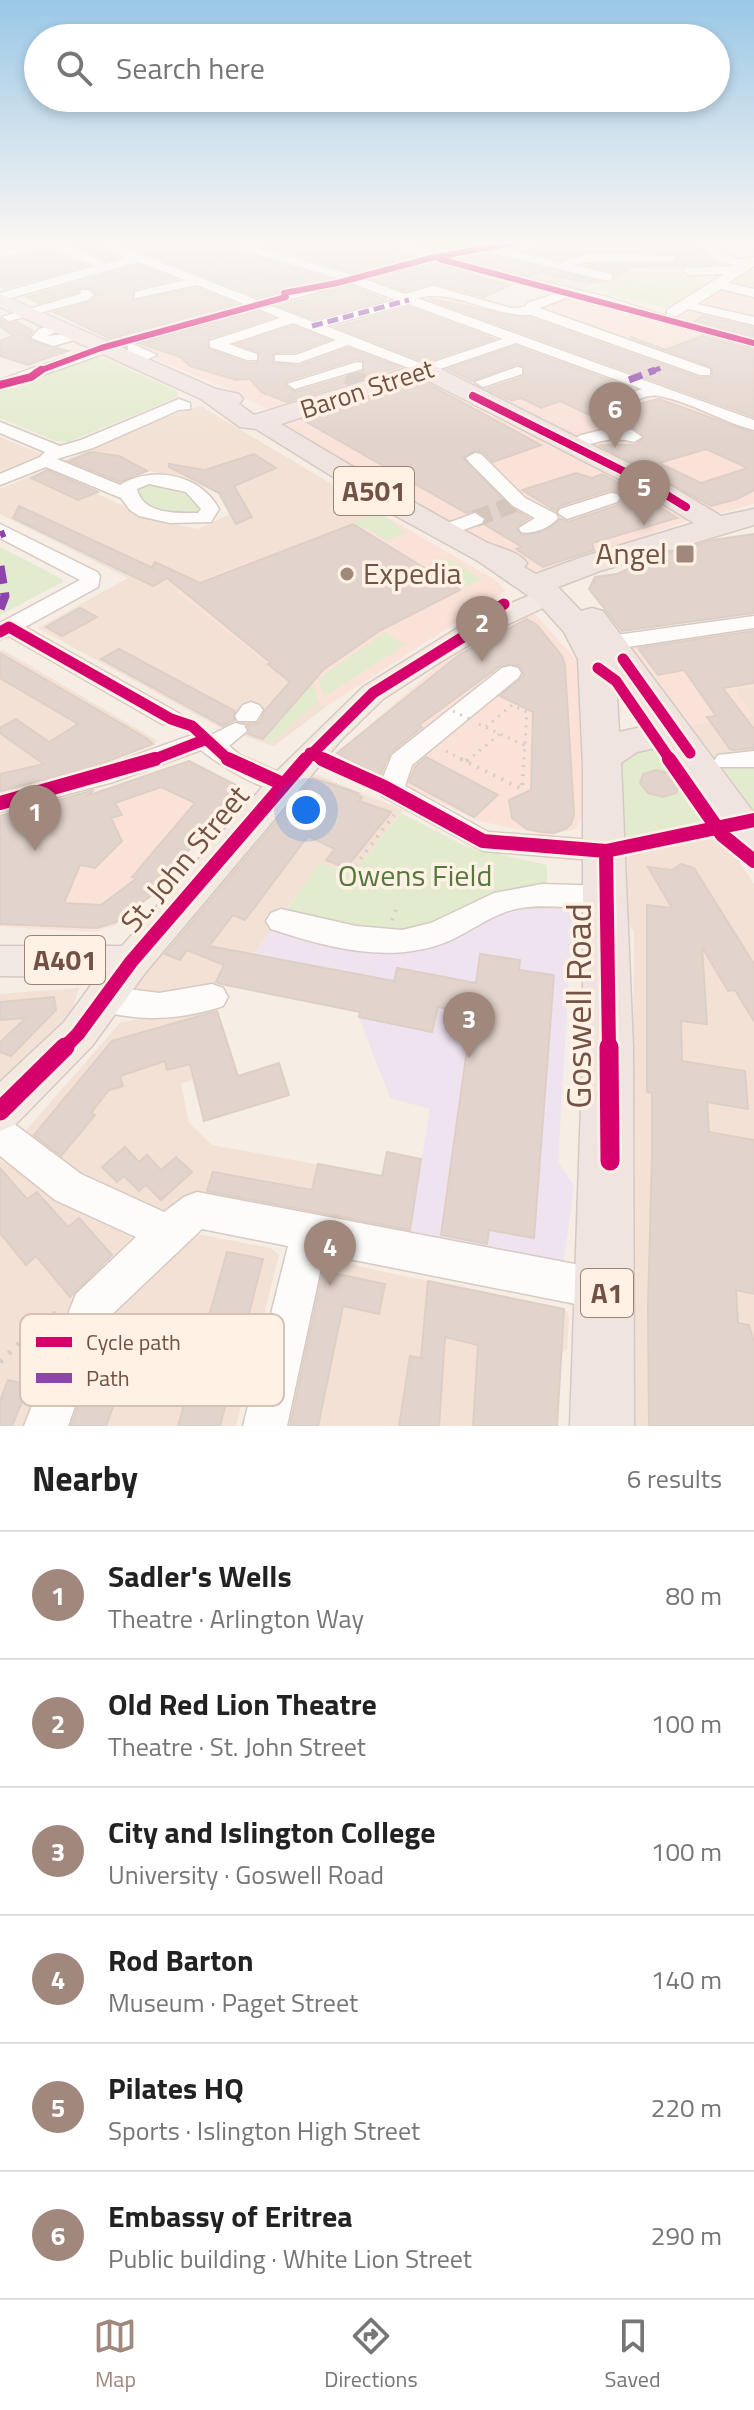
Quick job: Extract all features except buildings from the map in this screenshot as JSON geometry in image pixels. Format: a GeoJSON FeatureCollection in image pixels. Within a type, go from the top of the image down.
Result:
{"type":"FeatureCollection","features":[{"type":"Feature","properties":{"kind":"highway","name":"A501"},"geometry":{"type":"LineString","coordinates":[[6,310],[52,325],[101,348],[133,355],[209,394],[225,397],[265,417],[261,409]]}},
{"type":"Feature","properties":{"kind":"highway"},"geometry":{"type":"LineString","coordinates":[[425,370],[471,385],[643,489],[717,525]]}},
{"type":"Feature","properties":{"kind":"highway","name":"Baron Street"},"geometry":{"type":"LineString","coordinates":[[261,409],[425,370]]}},
{"type":"Feature","properties":{"kind":"highway","name":"A501"},"geometry":{"type":"LineString","coordinates":[[261,409],[444,531],[488,555],[498,565],[548,587],[665,734],[749,830]]}},
{"type":"Feature","properties":{"kind":"highway"},"geometry":{"type":"LineString","coordinates":[[548,587],[615,559],[752,516]]}},
{"type":"Feature","properties":{"kind":"highway","name":"Goswell Road"},"geometry":{"type":"LineString","coordinates":[[599,652],[607,874],[610,1176],[602,1426]]}},
{"type":"Feature","properties":{"kind":"highway","name":"A501"},"geometry":{"type":"LineString","coordinates":[[665,734],[722,835],[754,861]]}},
{"type":"Feature","properties":{"kind":"highway"},"geometry":{"type":"LineString","coordinates":[[601,764],[616,747],[665,734]]}},
{"type":"Feature","properties":{"kind":"main road","name":"St. John Street"},"geometry":{"type":"LineString","coordinates":[[0,1111],[78,1034],[131,962],[160,932],[321,741],[373,693],[479,627],[504,618],[548,587]]}},
{"type":"Feature","properties":{"kind":"main road","name":"A401"},"geometry":{"type":"LineString","coordinates":[[0,961],[131,962]]}},
{"type":"Feature","properties":{"kind":"street"},"geometry":{"type":"LineString","coordinates":[[0,385],[101,348],[242,309]]}},
{"type":"Feature","properties":{"kind":"street"},"geometry":{"type":"LineString","coordinates":[[270,309],[425,370]]}},
{"type":"Feature","properties":{"kind":"street"},"geometry":{"type":"LineString","coordinates":[[312,326],[373,309]]}},
{"type":"Feature","properties":{"kind":"street"},"geometry":{"type":"LineString","coordinates":[[432,309],[754,425]]}},
{"type":"Feature","properties":{"kind":"street"},"geometry":{"type":"LineString","coordinates":[[499,309],[510,312],[532,311],[705,372]]}},
{"type":"Feature","properties":{"kind":"street"},"geometry":{"type":"LineString","coordinates":[[630,309],[754,343]]}},
{"type":"Feature","properties":{"kind":"street"},"geometry":{"type":"LineString","coordinates":[[679,309],[754,321]]}},
{"type":"Feature","properties":{"kind":"street"},"geometry":{"type":"LineString","coordinates":[[252,357],[215,344],[294,318]]}},
{"type":"Feature","properties":{"kind":"street"},"geometry":{"type":"LineString","coordinates":[[688,338],[696,339],[711,332]]}},
{"type":"Feature","properties":{"kind":"street","name":"Baron Street"},"geometry":{"type":"LineString","coordinates":[[425,370],[515,339]]}},
{"type":"Feature","properties":{"kind":"street"},"geometry":{"type":"LineString","coordinates":[[280,358],[305,359],[348,340]]}},
{"type":"Feature","properties":{"kind":"street"},"geometry":{"type":"LineString","coordinates":[[565,357],[606,341]]}},
{"type":"Feature","properties":{"kind":"street"},"geometry":{"type":"LineString","coordinates":[[26,349],[62,362]]}},
{"type":"Feature","properties":{"kind":"street"},"geometry":{"type":"LineString","coordinates":[[629,380],[663,367]]}},
{"type":"Feature","properties":{"kind":"street"},"geometry":{"type":"LineString","coordinates":[[295,384],[348,371]]}},
{"type":"Feature","properties":{"kind":"street"},"geometry":{"type":"LineString","coordinates":[[471,385],[517,371]]}},
{"type":"Feature","properties":{"kind":"street"},"geometry":{"type":"LineString","coordinates":[[605,398],[616,403],[655,390]]}},
{"type":"Feature","properties":{"kind":"street"},"geometry":{"type":"LineString","coordinates":[[0,480],[182,405]]}},
{"type":"Feature","properties":{"kind":"street"},"geometry":{"type":"LineString","coordinates":[[0,427],[53,448],[50,457]]}},
{"type":"Feature","properties":{"kind":"street"},"geometry":{"type":"LineString","coordinates":[[572,445],[611,431],[622,431],[634,437]]}},
{"type":"Feature","properties":{"kind":"street"},"geometry":{"type":"LineString","coordinates":[[50,457],[127,494]]}},
{"type":"Feature","properties":{"kind":"street"},"geometry":{"type":"LineString","coordinates":[[475,458],[517,502],[549,518],[528,528]]}},
{"type":"Feature","properties":{"kind":"street"},"geometry":{"type":"LineString","coordinates":[[567,513],[611,498]]}},
{"type":"Feature","properties":{"kind":"street"},"geometry":{"type":"LineString","coordinates":[[444,531],[475,519]]}},
{"type":"Feature","properties":{"kind":"street"},"geometry":{"type":"LineString","coordinates":[[0,530],[90,576],[91,583],[4,630]]}},
{"type":"Feature","properties":{"kind":"street"},"geometry":{"type":"LineString","coordinates":[[599,652],[754,622]]}},
{"type":"Feature","properties":{"kind":"street"},"geometry":{"type":"LineString","coordinates":[[4,630],[171,719]]}},
{"type":"Feature","properties":{"kind":"street"},"geometry":{"type":"LineString","coordinates":[[510,673],[401,761],[399,795],[483,841],[607,874]]}},
{"type":"Feature","properties":{"kind":"street"},"geometry":{"type":"LineString","coordinates":[[0,803],[63,788],[208,743],[244,719]]}},
{"type":"Feature","properties":{"kind":"street"},"geometry":{"type":"LineString","coordinates":[[208,743],[238,763],[283,784]]}},
{"type":"Feature","properties":{"kind":"street"},"geometry":{"type":"LineString","coordinates":[[727,761],[754,759]]}},
{"type":"Feature","properties":{"kind":"street"},"geometry":{"type":"LineString","coordinates":[[281,921],[377,941],[404,942],[431,935],[504,901],[607,874]]}},
{"type":"Feature","properties":{"kind":"street"},"geometry":{"type":"LineString","coordinates":[[105,999],[159,1006],[212,997]]}},
{"type":"Feature","properties":{"kind":"street"},"geometry":{"type":"LineString","coordinates":[[0,1135],[68,1187],[168,1233]]}},
{"type":"Feature","properties":{"kind":"street"},"geometry":{"type":"LineString","coordinates":[[88,1314],[90,1308],[168,1233],[197,1210],[607,1290]]}},
{"type":"Feature","properties":{"kind":"street"},"geometry":{"type":"LineString","coordinates":[[284,1362],[322,1234]]}},
{"type":"Feature","properties":{"kind":"street"},"geometry":{"type":"LineString","coordinates":[[46,1426],[53,1406]]}},
{"type":"Feature","properties":{"kind":"street"},"geometry":{"type":"LineString","coordinates":[[265,1426],[271,1406]]}},
{"type":"Feature","properties":{"kind":"path"},"geometry":{"type":"LineString","coordinates":[[261,409],[266,394]]}},
{"type":"Feature","properties":{"kind":"path"},"geometry":{"type":"LineString","coordinates":[[442,749],[522,789],[527,712],[512,705],[486,727]]}},
{"type":"Feature","properties":{"kind":"path"},"geometry":{"type":"LineString","coordinates":[[453,711],[526,746]]}},
{"type":"Feature","properties":{"kind":"path"},"geometry":{"type":"LineString","coordinates":[[466,761],[500,734]]}},
{"type":"Feature","properties":{"kind":"path"},"geometry":{"type":"LineString","coordinates":[[355,866],[399,795]]}},
{"type":"Feature","properties":{"kind":"path"},"geometry":{"type":"LineString","coordinates":[[53,1314],[68,1309]]}},
{"type":"Feature","properties":{"kind":"path"},"geometry":{"type":"LineString","coordinates":[[0,1362],[20,1342]]}},
{"type":"Feature","properties":{"kind":"shaded area"},"geometry":{"type":"Polygon","coordinates":[[[255,309],[411,370],[276,413],[226,388],[124,346],[255,309]]]}},
{"type":"Feature","properties":{"kind":"shaded area"},"geometry":{"type":"Polygon","coordinates":[[[446,309],[518,311],[616,309],[694,333],[754,346],[754,418],[446,309]]]}},
{"type":"Feature","properties":{"kind":"shaded area"},"geometry":{"type":"Polygon","coordinates":[[[695,309],[754,309],[754,338],[675,319],[695,309]]]}},
{"type":"Feature","properties":{"kind":"shaded area"},"geometry":{"type":"Polygon","coordinates":[[[513,344],[754,430],[754,504],[711,516],[438,371],[513,344]]]}},
{"type":"Feature","properties":{"kind":"shaded area"},"geometry":{"type":"Polygon","coordinates":[[[416,377],[648,493],[692,519],[553,570],[532,571],[278,422],[416,377]]]}},
{"type":"Feature","properties":{"kind":"shaded area"},"geometry":{"type":"Polygon","coordinates":[[[201,406],[380,513],[362,521],[284,657],[313,681],[318,701],[327,706],[274,746],[222,729],[38,628],[128,578],[0,514],[0,489],[45,470],[154,520],[198,529],[230,514],[219,493],[186,476],[147,471],[115,484],[63,461],[168,416],[201,406]]]}},
{"type":"Feature","properties":{"kind":"shaded area"},"geometry":{"type":"Polygon","coordinates":[[[0,437],[42,454],[0,472],[0,437]]]}},
{"type":"Feature","properties":{"kind":"shaded area"},"geometry":{"type":"Polygon","coordinates":[[[380,513],[497,581],[505,591],[327,706],[318,701],[313,681],[284,657],[268,664],[174,590],[380,513]]]}},
{"type":"Feature","properties":{"kind":"shaded area"},"geometry":{"type":"Polygon","coordinates":[[[525,610],[536,615],[588,673],[582,817],[576,829],[547,835],[479,821],[337,753],[449,656],[525,610]]]}},
{"type":"Feature","properties":{"kind":"shaded area"},"geometry":{"type":"Polygon","coordinates":[[[754,626],[754,686],[734,689],[754,716],[690,725],[630,645],[754,626]]]}},
{"type":"Feature","properties":{"kind":"shaded area"},"geometry":{"type":"Polygon","coordinates":[[[0,651],[158,741],[148,748],[0,789],[0,651]]]}},
{"type":"Feature","properties":{"kind":"shaded area"},"geometry":{"type":"Polygon","coordinates":[[[754,686],[754,753],[715,757],[690,725],[753,716],[733,688],[754,686]]]}},
{"type":"Feature","properties":{"kind":"shaded area"},"geometry":{"type":"Polygon","coordinates":[[[189,761],[240,787],[160,887],[117,922],[118,925],[93,932],[0,927],[0,817],[83,796],[189,761]]]}},
{"type":"Feature","properties":{"kind":"shaded area"},"geometry":{"type":"Polygon","coordinates":[[[305,770],[403,810],[352,874],[320,863],[254,954],[216,983],[216,993],[139,998],[135,985],[305,770]]]}},
{"type":"Feature","properties":{"kind":"shaded area"},"geometry":{"type":"Polygon","coordinates":[[[722,837],[754,884],[754,1426],[624,1426],[627,1058],[633,1050],[634,932],[629,924],[627,851],[722,837]]]}},
{"type":"Feature","properties":{"kind":"shaded area"},"geometry":{"type":"Polygon","coordinates":[[[518,888],[564,893],[573,911],[558,1162],[574,1186],[563,1266],[408,1243],[430,1109],[390,1098],[359,1017],[360,1012],[216,983],[230,950],[254,954],[285,912],[499,893],[518,888]]]}},
{"type":"Feature","properties":{"kind":"shaded area"},"geometry":{"type":"Polygon","coordinates":[[[79,988],[71,1013],[0,1084],[0,994],[79,988]]]}},
{"type":"Feature","properties":{"kind":"shaded area"},"geometry":{"type":"Polygon","coordinates":[[[216,1003],[234,1064],[181,1084],[189,1123],[212,1145],[381,1176],[387,1153],[421,1159],[408,1243],[152,1220],[20,1137],[120,1023],[216,1003]]]}},
{"type":"Feature","properties":{"kind":"shaded area"},"geometry":{"type":"Polygon","coordinates":[[[0,1160],[130,1230],[136,1245],[94,1314],[20,1314],[20,1406],[39,1406],[27,1426],[0,1426],[0,1160]]]}},
{"type":"Feature","properties":{"kind":"shaded area"},"geometry":{"type":"Polygon","coordinates":[[[185,1232],[271,1248],[279,1255],[264,1314],[100,1314],[185,1232]]]}},
{"type":"Feature","properties":{"kind":"shaded area"},"geometry":{"type":"Polygon","coordinates":[[[320,1258],[567,1311],[569,1317],[567,1349],[562,1353],[557,1426],[272,1426],[278,1406],[284,1406],[284,1384],[320,1258]]]}},
{"type":"Feature","properties":{"kind":"shaded area"},"geometry":{"type":"Polygon","coordinates":[[[64,1406],[241,1406],[236,1426],[57,1426],[64,1406]]]}},
{"type":"Feature","properties":{"kind":"green space"},"geometry":{"type":"Polygon","coordinates":[[[91,358],[106,359],[177,391],[178,397],[68,442],[56,441],[0,418],[0,391],[91,358]]]}},
{"type":"Feature","properties":{"kind":"green space"},"geometry":{"type":"Polygon","coordinates":[[[155,482],[187,491],[202,508],[197,514],[162,514],[135,499],[135,489],[142,484],[155,482]]]}},
{"type":"Feature","properties":{"kind":"green space"},"geometry":{"type":"Polygon","coordinates":[[[380,513],[406,533],[387,541],[366,528],[344,532],[346,525],[380,513]]]}},
{"type":"Feature","properties":{"kind":"green space"},"geometry":{"type":"Polygon","coordinates":[[[0,547],[62,579],[63,582],[0,615],[0,547]]]}},
{"type":"Feature","properties":{"kind":"green space"},"geometry":{"type":"Polygon","coordinates":[[[447,558],[483,579],[463,588],[428,566],[447,558]]]}},
{"type":"Feature","properties":{"kind":"green space"},"geometry":{"type":"Polygon","coordinates":[[[385,632],[405,645],[324,697],[318,679],[385,632]]]}},
{"type":"Feature","properties":{"kind":"green space"},"geometry":{"type":"Polygon","coordinates":[[[313,681],[318,701],[272,742],[263,739],[313,681]]]}},
{"type":"Feature","properties":{"kind":"green space"},"geometry":{"type":"Polygon","coordinates":[[[657,741],[722,837],[627,851],[620,764],[625,754],[657,741]]]}},
{"type":"Feature","properties":{"kind":"green space"},"geometry":{"type":"Polygon","coordinates":[[[754,764],[754,809],[753,809],[723,768],[754,764]]]}},
{"type":"Feature","properties":{"kind":"green space","name":"Owens Field"},"geometry":{"type":"Polygon","coordinates":[[[401,813],[467,847],[547,865],[547,890],[518,888],[499,893],[418,928],[388,933],[285,912],[320,863],[352,874],[401,813]]]}},
{"type":"Feature","properties":{"kind":"tunnel"},"geometry":{"type":"LineString","coordinates":[[347,375],[364,383]]}},
{"type":"Feature","properties":{"kind":"tunnel"},"geometry":{"type":"LineString","coordinates":[[475,519],[516,503]]}},
{"type":"Feature","properties":{"kind":"marked path"},"geometry":{"type":"LineString","coordinates":[[312,326],[377,309]]}},
{"type":"Feature","properties":{"kind":"marked path"},"geometry":{"type":"LineString","coordinates":[[629,380],[663,367]]}},
{"type":"Feature","properties":{"kind":"marked path"},"geometry":{"type":"LineString","coordinates":[[0,535],[5,533]]}},
{"type":"Feature","properties":{"kind":"marked path"},"geometry":{"type":"LineString","coordinates":[[0,566],[5,596],[0,609]]}},
{"type":"Feature","properties":{"kind":"cycle path"},"geometry":{"type":"LineString","coordinates":[[0,385],[31,377],[33,373],[101,348],[244,309]]}},
{"type":"Feature","properties":{"kind":"cycle path"},"geometry":{"type":"LineString","coordinates":[[628,309],[754,343]]}},
{"type":"Feature","properties":{"kind":"cycle path"},"geometry":{"type":"LineString","coordinates":[[473,396],[647,483],[686,507]]}},
{"type":"Feature","properties":{"kind":"cycle path"},"geometry":{"type":"LineString","coordinates":[[0,1111],[78,1034],[131,962],[160,932],[321,741],[373,693],[479,627],[490,613],[504,604]]}},
{"type":"Feature","properties":{"kind":"cycle path"},"geometry":{"type":"LineString","coordinates":[[0,632],[9,627],[171,719],[192,726],[204,740],[231,761],[283,784]]}},
{"type":"Feature","properties":{"kind":"cycle path"},"geometry":{"type":"LineString","coordinates":[[623,659],[690,753]]}},
{"type":"Feature","properties":{"kind":"cycle path"},"geometry":{"type":"LineString","coordinates":[[598,668],[616,681],[722,835],[754,861]]}},
{"type":"Feature","properties":{"kind":"cycle path"},"geometry":{"type":"LineString","coordinates":[[0,803],[104,776],[204,740]]}},
{"type":"Feature","properties":{"kind":"cycle path"},"geometry":{"type":"LineString","coordinates":[[310,753],[384,787],[483,841],[606,851],[754,820]]}},
{"type":"Feature","properties":{"kind":"cycle path"},"geometry":{"type":"LineString","coordinates":[[606,851],[610,1161]]}},
{"type":"Feature","properties":{"kind":"place","name":"Embassy of Eritrea"},"geometry":{"type":"Point","coordinates":[615,448]}},
{"type":"Feature","properties":{"kind":"place","name":"Pilates HQ"},"geometry":{"type":"Point","coordinates":[644,526]}},
{"type":"Feature","properties":{"kind":"place","name":"Angel"},"geometry":{"type":"Point","coordinates":[685,554]}},
{"type":"Feature","properties":{"kind":"place","name":"Expedia"},"geometry":{"type":"Point","coordinates":[347,574]}},
{"type":"Feature","properties":{"kind":"place","name":"Old Red Lion Theatre"},"geometry":{"type":"Point","coordinates":[482,662]}},
{"type":"Feature","properties":{"kind":"place","name":"Sadler's Wells"},"geometry":{"type":"Point","coordinates":[35,851]}},
{"type":"Feature","properties":{"kind":"place","name":"City and Islington College"},"geometry":{"type":"Point","coordinates":[469,1058]}},
{"type":"Feature","properties":{"kind":"place","name":"Rod Barton"},"geometry":{"type":"Point","coordinates":[330,1286]}}]}
